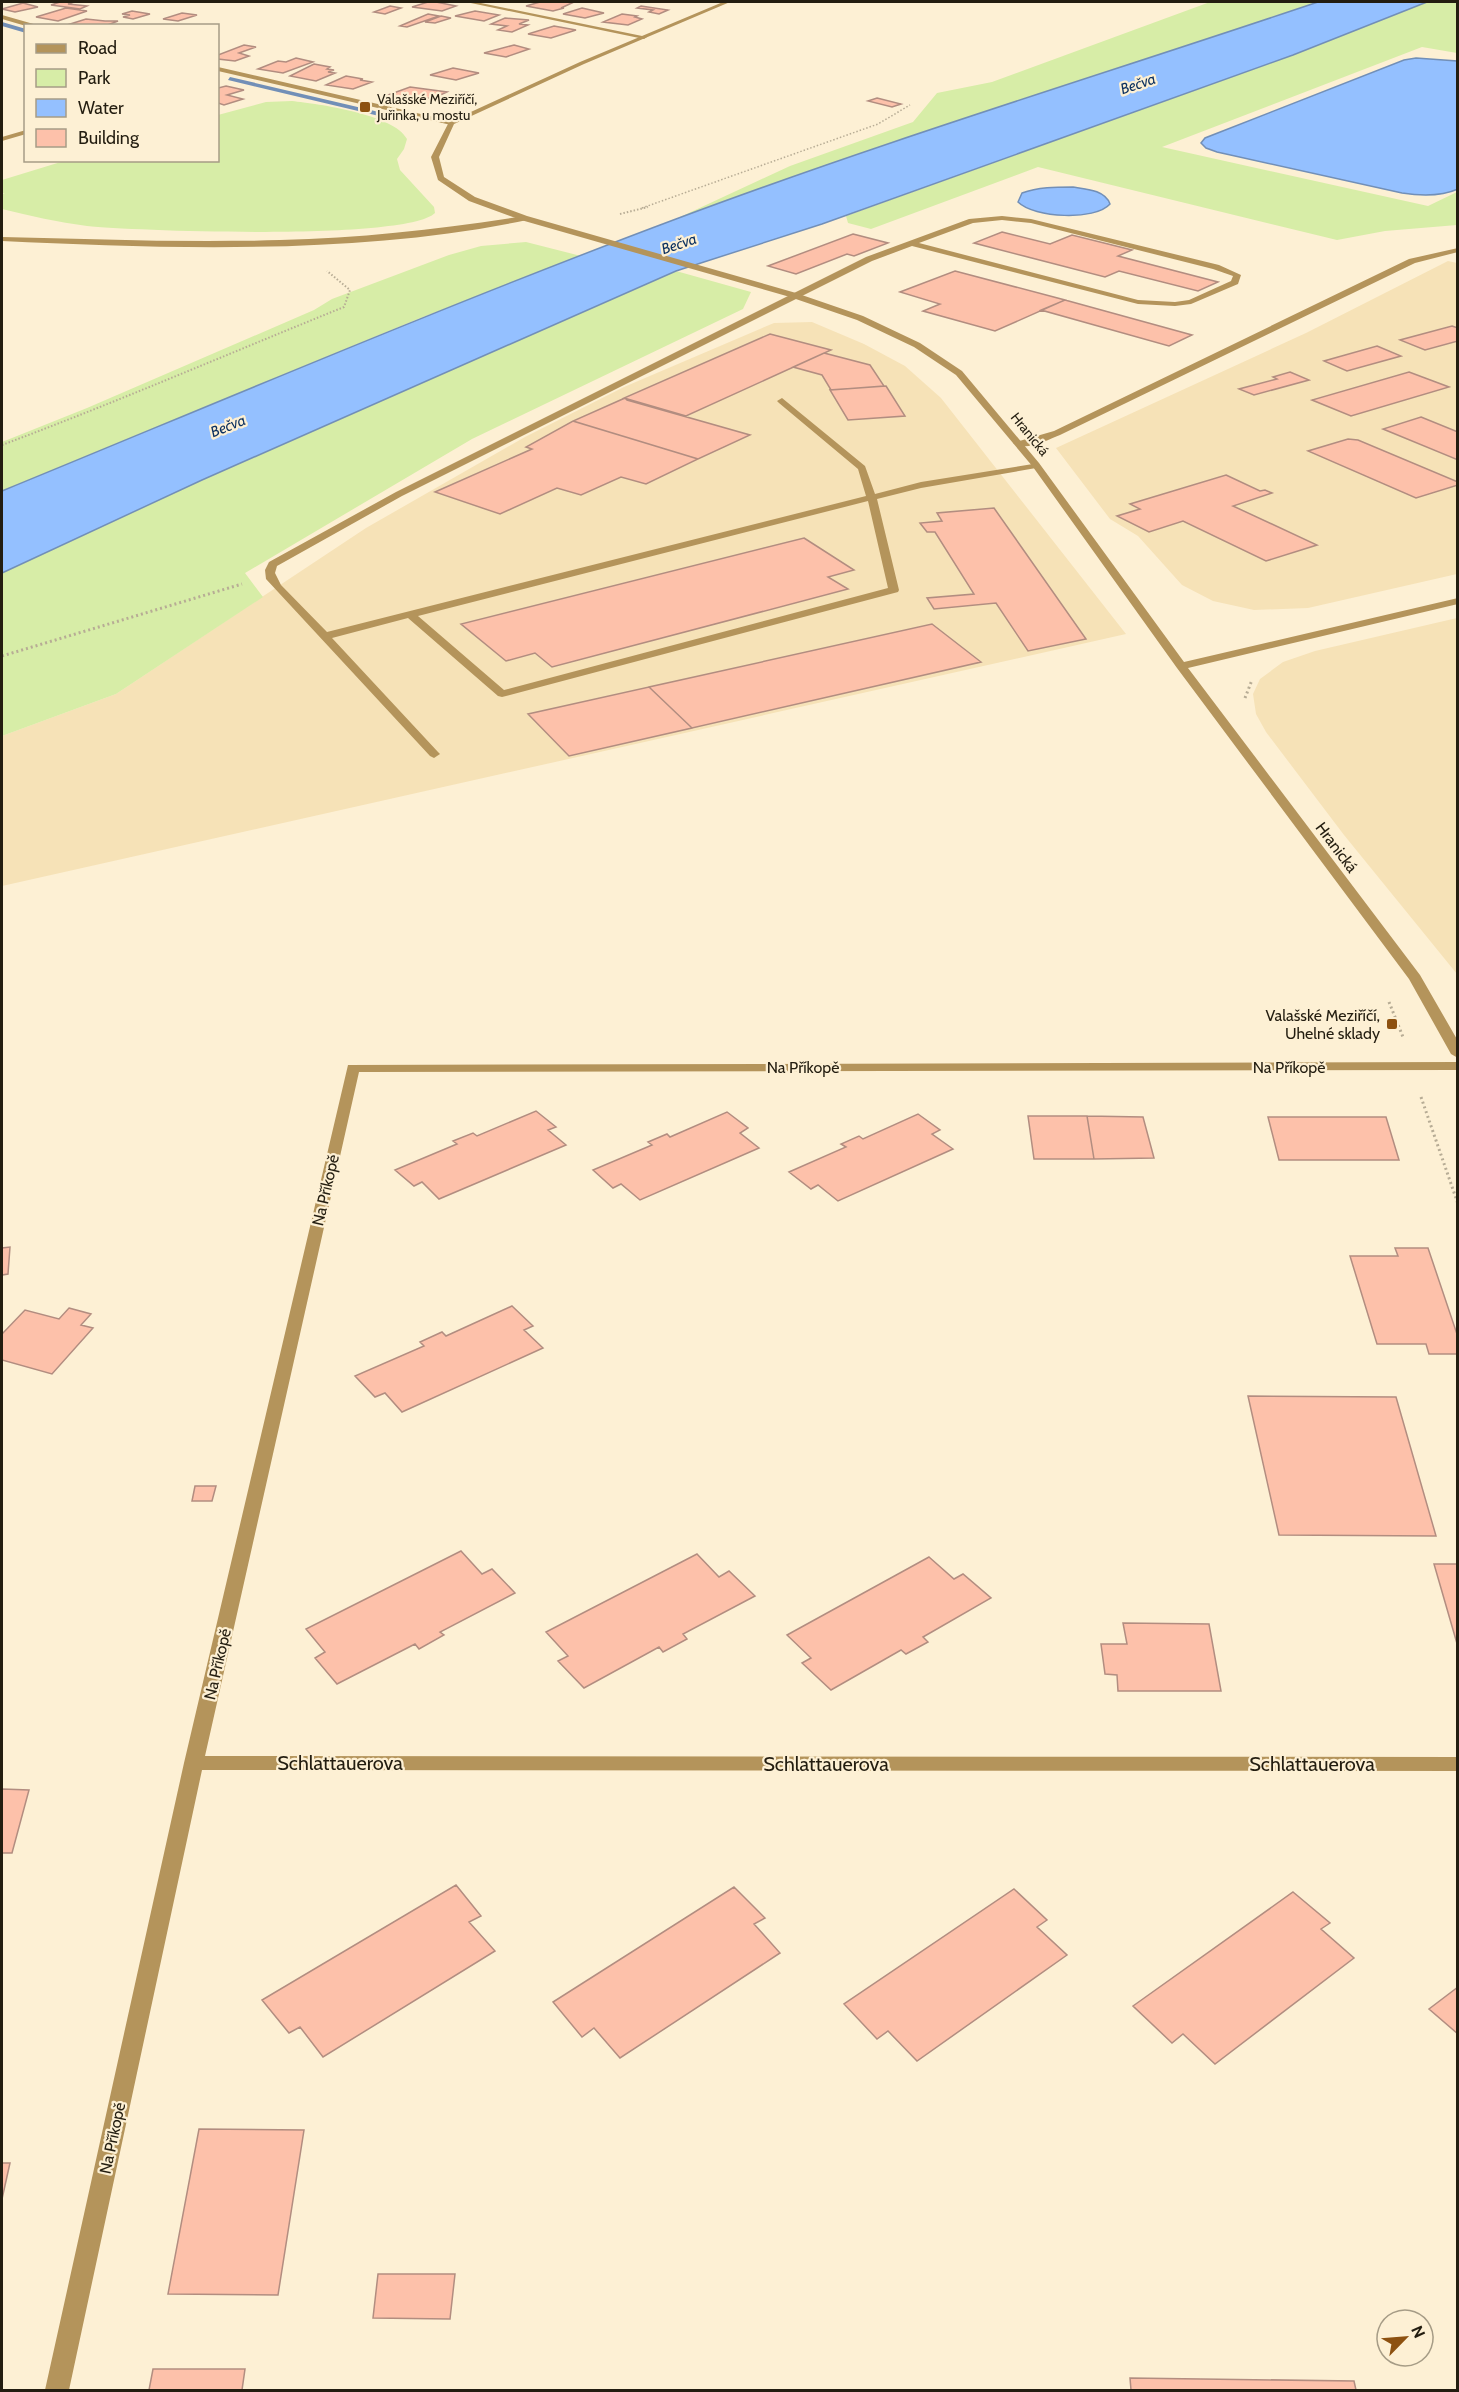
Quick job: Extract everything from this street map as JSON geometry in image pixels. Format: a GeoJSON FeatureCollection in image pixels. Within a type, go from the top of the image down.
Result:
{"type":"FeatureCollection","features":[{"type":"Feature","properties":{"kind":"street"},"geometry":{"type":"LineString","coordinates":[[469,2],[644,37]]}},
{"type":"Feature","properties":{"kind":"street"},"geometry":{"type":"LineString","coordinates":[[219,69],[451,123],[727,2]]}},
{"type":"Feature","properties":{"kind":"street"},"geometry":{"type":"LineString","coordinates":[[2,17],[28,24]]}},
{"type":"Feature","properties":{"kind":"street"},"geometry":{"type":"LineString","coordinates":[[219,76],[234,73]]}},
{"type":"Feature","properties":{"kind":"street","name":"Hranická"},"geometry":{"type":"LineString","coordinates":[[451,123],[435,157],[441,178],[472,199],[524,218],[793,295],[879,326],[950,366],[967,381],[1036,465],[1181,666],[1415,978],[1458,1054]]}},
{"type":"Feature","properties":{"kind":"street"},"geometry":{"type":"LineString","coordinates":[[2,139],[24,133]]}},
{"type":"Feature","properties":{"kind":"street"},"geometry":{"type":"LineString","coordinates":[[2,239],[164,243],[320,242],[524,218]]}},
{"type":"Feature","properties":{"kind":"street"},"geometry":{"type":"LineString","coordinates":[[434,754],[277,587],[269,576],[268,570],[273,564],[388,500],[793,295],[868,259],[972,221],[1012,219],[1032,221],[1216,267],[1237,275],[1235,282],[1191,302],[1151,303],[913,244]]}},
{"type":"Feature","properties":{"kind":"street"},"geometry":{"type":"LineString","coordinates":[[1018,443],[1041,439],[1057,433],[1412,261],[1458,250]]}},
{"type":"Feature","properties":{"kind":"street"},"geometry":{"type":"LineString","coordinates":[[411,615],[502,694],[894,590],[872,498],[862,468],[782,401]]}},
{"type":"Feature","properties":{"kind":"street"},"geometry":{"type":"LineString","coordinates":[[325,636],[921,485],[1036,465]]}},
{"type":"Feature","properties":{"kind":"street"},"geometry":{"type":"LineString","coordinates":[[1181,666],[1458,601]]}},
{"type":"Feature","properties":{"kind":"street","name":"Na Příkopě"},"geometry":{"type":"LineString","coordinates":[[57,2391],[194,1763],[353,1068],[1458,1066]]}},
{"type":"Feature","properties":{"kind":"street","name":"Schlattauerova"},"geometry":{"type":"LineString","coordinates":[[194,1763],[1458,1764]]}},
{"type":"Feature","properties":{"kind":"path"},"geometry":{"type":"LineString","coordinates":[[612,216],[652,206],[878,124],[910,105]]}},
{"type":"Feature","properties":{"kind":"path"},"geometry":{"type":"LineString","coordinates":[[2,445],[109,405],[188,370],[344,307],[350,290],[333,274],[307,259],[304,247],[320,242]]}},
{"type":"Feature","properties":{"kind":"path"},"geometry":{"type":"LineString","coordinates":[[2,656],[269,576]]}},
{"type":"Feature","properties":{"kind":"path"},"geometry":{"type":"LineString","coordinates":[[1246,706],[1245,694],[1256,672]]}},
{"type":"Feature","properties":{"kind":"shaded area"},"geometry":{"type":"Polygon","coordinates":[[[1448,261],[1457,263],[1457,574],[1308,608],[1254,610],[1213,601],[1182,585],[1138,536],[1110,519],[1056,448],[1306,333],[1448,261]]]}},
{"type":"Feature","properties":{"kind":"shaded area"},"geometry":{"type":"Polygon","coordinates":[[[812,322],[864,344],[905,366],[941,398],[1126,634],[2,886],[2,736],[116,694],[366,528],[525,437],[624,387],[774,323],[812,322]]]}},
{"type":"Feature","properties":{"kind":"shaded area"},"geometry":{"type":"Polygon","coordinates":[[[1458,618],[1457,974],[1344,835],[1266,732],[1256,714],[1253,694],[1260,679],[1283,662],[1315,651],[1458,618]]]}},
{"type":"Feature","properties":{"kind":"green space"},"geometry":{"type":"Polygon","coordinates":[[[1210,2],[1318,2],[678,218],[790,166],[913,122],[937,93],[992,82],[1210,2]]]}},
{"type":"Feature","properties":{"kind":"green space"},"geometry":{"type":"Polygon","coordinates":[[[1427,2],[1457,2],[1457,53],[1422,47],[1162,147],[1428,206],[1457,192],[1457,225],[1385,231],[1337,240],[1038,167],[871,229],[848,223],[846,216],[1293,55],[1427,2]]]}},
{"type":"Feature","properties":{"kind":"green space"},"geometry":{"type":"Polygon","coordinates":[[[292,101],[354,112],[387,123],[399,130],[407,139],[397,159],[400,170],[434,207],[435,213],[414,222],[375,228],[269,232],[87,226],[2,209],[2,194],[5,193],[2,193],[2,180],[61,162],[219,162],[219,115],[266,102],[292,101]]]}},
{"type":"Feature","properties":{"kind":"green space"},"geometry":{"type":"Polygon","coordinates":[[[526,242],[581,256],[418,319],[2,491],[2,442],[87,408],[314,310],[332,299],[449,255],[481,246],[526,242]]]}},
{"type":"Feature","properties":{"kind":"green space"},"geometry":{"type":"Polygon","coordinates":[[[676,271],[751,292],[743,309],[472,439],[245,573],[263,597],[116,694],[2,736],[2,573],[202,480],[676,271]]]}},
{"type":"Feature","properties":{"kind":"water","name":"Bečva"},"geometry":{"type":"Polygon","coordinates":[[[1318,2],[1427,2],[1293,55],[822,224],[676,271],[202,480],[2,573],[2,491],[422,318],[676,219],[915,135],[1318,2]]]}},
{"type":"Feature","properties":{"kind":"water"},"geometry":{"type":"Polygon","coordinates":[[[1416,58],[1457,61],[1458,189],[1430,195],[1402,193],[1217,152],[1206,148],[1201,143],[1205,138],[1404,60],[1416,58]]]}},
{"type":"Feature","properties":{"kind":"water"},"geometry":{"type":"Polygon","coordinates":[[[1073,187],[1100,193],[1108,199],[1110,204],[1092,213],[1064,215],[1037,211],[1018,202],[1022,193],[1028,191],[1073,187]]]}},
{"type":"Feature","properties":{"kind":"building"},"geometry":{"type":"Polygon","coordinates":[[[60,2],[74,2],[68,4],[87,6],[80,9],[51,5],[60,2]]]}},
{"type":"Feature","properties":{"kind":"building"},"geometry":{"type":"Polygon","coordinates":[[[428,2],[456,6],[442,11],[412,7],[428,2]]]}},
{"type":"Feature","properties":{"kind":"building"},"geometry":{"type":"Polygon","coordinates":[[[540,2],[574,2],[553,11],[526,6],[540,2]]]}},
{"type":"Feature","properties":{"kind":"building"},"geometry":{"type":"Polygon","coordinates":[[[23,3],[38,7],[15,12],[2,9],[23,3]]]}},
{"type":"Feature","properties":{"kind":"building"},"geometry":{"type":"Polygon","coordinates":[[[390,6],[401,8],[385,14],[374,12],[390,6]]]}},
{"type":"Feature","properties":{"kind":"building"},"geometry":{"type":"Polygon","coordinates":[[[641,6],[668,10],[659,14],[649,12],[653,10],[637,8],[641,6]]]}},
{"type":"Feature","properties":{"kind":"building"},"geometry":{"type":"Polygon","coordinates":[[[66,8],[87,11],[58,21],[36,17],[66,8]]]}},
{"type":"Feature","properties":{"kind":"building"},"geometry":{"type":"Polygon","coordinates":[[[582,8],[604,13],[585,18],[563,14],[582,8]]]}},
{"type":"Feature","properties":{"kind":"building"},"geometry":{"type":"Polygon","coordinates":[[[132,11],[150,14],[133,19],[123,17],[130,15],[122,14],[132,11]]]}},
{"type":"Feature","properties":{"kind":"building"},"geometry":{"type":"Polygon","coordinates":[[[475,11],[499,15],[484,21],[455,16],[475,11]]]}},
{"type":"Feature","properties":{"kind":"building"},"geometry":{"type":"Polygon","coordinates":[[[182,13],[197,15],[178,21],[163,19],[182,13]]]}},
{"type":"Feature","properties":{"kind":"building"},"geometry":{"type":"Polygon","coordinates":[[[428,14],[439,16],[407,27],[400,26],[428,14]]]}},
{"type":"Feature","properties":{"kind":"building"},"geometry":{"type":"Polygon","coordinates":[[[622,14],[642,19],[628,25],[603,22],[622,14]]]}},
{"type":"Feature","properties":{"kind":"building"},"geometry":{"type":"Polygon","coordinates":[[[441,16],[451,18],[435,23],[425,22],[441,16]]]}},
{"type":"Feature","properties":{"kind":"building"},"geometry":{"type":"Polygon","coordinates":[[[505,18],[529,20],[519,24],[528,25],[512,32],[498,30],[507,26],[491,24],[505,18]]]}},
{"type":"Feature","properties":{"kind":"building"},"geometry":{"type":"Polygon","coordinates":[[[86,19],[118,21],[110,24],[70,24],[86,19]]]}},
{"type":"Feature","properties":{"kind":"building"},"geometry":{"type":"Polygon","coordinates":[[[554,26],[576,30],[551,38],[528,34],[554,26]]]}},
{"type":"Feature","properties":{"kind":"building"},"geometry":{"type":"Polygon","coordinates":[[[244,45],[256,47],[239,53],[249,56],[235,61],[219,59],[219,55],[244,45]]]}},
{"type":"Feature","properties":{"kind":"building"},"geometry":{"type":"Polygon","coordinates":[[[514,45],[529,49],[506,57],[484,53],[514,45]]]}},
{"type":"Feature","properties":{"kind":"building"},"geometry":{"type":"Polygon","coordinates":[[[296,58],[313,62],[283,73],[258,69],[278,61],[286,62],[296,58]]]}},
{"type":"Feature","properties":{"kind":"building"},"geometry":{"type":"Polygon","coordinates":[[[314,64],[330,67],[327,69],[334,70],[328,72],[335,73],[316,81],[290,76],[314,64]]]}},
{"type":"Feature","properties":{"kind":"building"},"geometry":{"type":"Polygon","coordinates":[[[453,68],[479,73],[456,80],[430,75],[453,68]]]}},
{"type":"Feature","properties":{"kind":"building"},"geometry":{"type":"Polygon","coordinates":[[[346,76],[372,82],[353,89],[326,85],[346,76]]]}},
{"type":"Feature","properties":{"kind":"building"},"geometry":{"type":"Polygon","coordinates":[[[226,86],[244,90],[227,95],[243,99],[224,105],[219,103],[219,88],[226,86]]]}},
{"type":"Feature","properties":{"kind":"building"},"geometry":{"type":"Polygon","coordinates":[[[410,87],[447,92],[432,99],[424,97],[417,100],[388,95],[410,87]]]}},
{"type":"Feature","properties":{"kind":"building"},"geometry":{"type":"Polygon","coordinates":[[[877,98],[901,104],[892,107],[868,101],[877,98]]]}},
{"type":"Feature","properties":{"kind":"building"},"geometry":{"type":"Polygon","coordinates":[[[1002,232],[1050,244],[1072,235],[1132,250],[1118,256],[1218,282],[1198,291],[1119,271],[1105,277],[974,243],[1002,232]]]}},
{"type":"Feature","properties":{"kind":"building"},"geometry":{"type":"Polygon","coordinates":[[[853,234],[888,243],[854,256],[847,254],[796,274],[768,266],[853,234]]]}},
{"type":"Feature","properties":{"kind":"building"},"geometry":{"type":"Polygon","coordinates":[[[955,271],[1065,300],[995,331],[923,311],[940,304],[900,292],[955,271]]]}},
{"type":"Feature","properties":{"kind":"building"},"geometry":{"type":"Polygon","coordinates":[[[1065,300],[1192,335],[1169,346],[1041,310],[1065,300]]]}},
{"type":"Feature","properties":{"kind":"building"},"geometry":{"type":"Polygon","coordinates":[[[1452,326],[1458,328],[1458,341],[1425,350],[1400,340],[1452,326]]]}},
{"type":"Feature","properties":{"kind":"building"},"geometry":{"type":"Polygon","coordinates":[[[770,334],[831,350],[686,416],[624,398],[770,334]]]}},
{"type":"Feature","properties":{"kind":"building"},"geometry":{"type":"Polygon","coordinates":[[[1377,346],[1401,356],[1347,371],[1324,361],[1377,346]]]}},
{"type":"Feature","properties":{"kind":"building"},"geometry":{"type":"Polygon","coordinates":[[[824,353],[870,365],[884,386],[831,390],[822,375],[793,367],[824,353]]]}},
{"type":"Feature","properties":{"kind":"building"},"geometry":{"type":"Polygon","coordinates":[[[1290,372],[1309,380],[1254,395],[1239,389],[1277,379],[1273,377],[1290,372]]]}},
{"type":"Feature","properties":{"kind":"building"},"geometry":{"type":"Polygon","coordinates":[[[1409,372],[1449,387],[1351,416],[1312,400],[1409,372]]]}},
{"type":"Feature","properties":{"kind":"building"},"geometry":{"type":"Polygon","coordinates":[[[886,386],[905,416],[848,420],[830,390],[886,386]]]}},
{"type":"Feature","properties":{"kind":"building"},"geometry":{"type":"Polygon","coordinates":[[[625,398],[750,435],[698,459],[573,421],[625,398]]]}},
{"type":"Feature","properties":{"kind":"building"},"geometry":{"type":"Polygon","coordinates":[[[1421,417],[1458,432],[1458,460],[1383,429],[1421,417]]]}},
{"type":"Feature","properties":{"kind":"building"},"geometry":{"type":"Polygon","coordinates":[[[573,421],[698,459],[646,484],[621,477],[581,495],[557,488],[500,514],[435,492],[532,449],[526,447],[573,421]]]}},
{"type":"Feature","properties":{"kind":"building"},"geometry":{"type":"Polygon","coordinates":[[[1348,439],[1358,440],[1458,482],[1458,485],[1416,498],[1308,451],[1348,439]]]}},
{"type":"Feature","properties":{"kind":"building"},"geometry":{"type":"Polygon","coordinates":[[[1226,475],[1260,491],[1265,490],[1272,493],[1233,506],[1317,545],[1266,561],[1183,521],[1149,532],[1117,516],[1140,509],[1130,504],[1226,475]]]}},
{"type":"Feature","properties":{"kind":"building"},"geometry":{"type":"Polygon","coordinates":[[[994,508],[1086,639],[1028,651],[996,603],[934,609],[927,598],[974,594],[935,532],[927,532],[920,523],[942,521],[937,513],[994,508]]]}},
{"type":"Feature","properties":{"kind":"building"},"geometry":{"type":"Polygon","coordinates":[[[804,538],[854,570],[828,577],[848,589],[552,667],[535,653],[506,661],[461,624],[804,538]]]}},
{"type":"Feature","properties":{"kind":"building"},"geometry":{"type":"Polygon","coordinates":[[[932,624],[981,662],[692,728],[649,687],[932,624]]]}},
{"type":"Feature","properties":{"kind":"building"},"geometry":{"type":"Polygon","coordinates":[[[649,687],[692,728],[569,756],[528,714],[649,687]]]}},
{"type":"Feature","properties":{"kind":"building"},"geometry":{"type":"Polygon","coordinates":[[[536,1111],[556,1127],[548,1130],[566,1145],[439,1199],[422,1182],[414,1186],[395,1170],[457,1144],[453,1141],[473,1133],[477,1136],[536,1111]]]}},
{"type":"Feature","properties":{"kind":"building"},"geometry":{"type":"Polygon","coordinates":[[[727,1112],[748,1128],[740,1133],[759,1148],[640,1200],[621,1184],[613,1188],[593,1170],[652,1145],[648,1142],[667,1134],[670,1137],[727,1112]]]}},
{"type":"Feature","properties":{"kind":"building"},"geometry":{"type":"Polygon","coordinates":[[[918,1114],[940,1130],[932,1134],[953,1149],[838,1201],[818,1185],[811,1189],[789,1172],[846,1147],[841,1144],[859,1136],[863,1139],[918,1114]]]}},
{"type":"Feature","properties":{"kind":"building"},"geometry":{"type":"Polygon","coordinates":[[[1028,1116],[1087,1116],[1094,1159],[1034,1159],[1028,1116]]]}},
{"type":"Feature","properties":{"kind":"building"},"geometry":{"type":"Polygon","coordinates":[[[1087,1116],[1143,1117],[1154,1158],[1094,1159],[1087,1116]]]}},
{"type":"Feature","properties":{"kind":"building"},"geometry":{"type":"Polygon","coordinates":[[[1268,1117],[1386,1117],[1399,1160],[1279,1160],[1268,1117]]]}},
{"type":"Feature","properties":{"kind":"building"},"geometry":{"type":"Polygon","coordinates":[[[10,1247],[8,1274],[2,1275],[2,1248],[10,1247]]]}},
{"type":"Feature","properties":{"kind":"building"},"geometry":{"type":"Polygon","coordinates":[[[1395,1248],[1428,1248],[1458,1337],[1458,1354],[1429,1354],[1426,1344],[1377,1344],[1350,1256],[1398,1256],[1395,1248]]]}},
{"type":"Feature","properties":{"kind":"building"},"geometry":{"type":"Polygon","coordinates":[[[512,1306],[533,1326],[524,1330],[543,1348],[402,1412],[385,1393],[375,1397],[355,1376],[424,1346],[420,1342],[442,1332],[446,1336],[512,1306]]]}},
{"type":"Feature","properties":{"kind":"building"},"geometry":{"type":"Polygon","coordinates":[[[69,1308],[91,1314],[81,1325],[93,1328],[52,1374],[2,1360],[2,1334],[25,1310],[59,1319],[69,1308]]]}},
{"type":"Feature","properties":{"kind":"building"},"geometry":{"type":"Polygon","coordinates":[[[1248,1396],[1396,1397],[1436,1536],[1279,1535],[1248,1396]]]}},
{"type":"Feature","properties":{"kind":"building"},"geometry":{"type":"Polygon","coordinates":[[[195,1486],[216,1486],[212,1501],[192,1501],[195,1486]]]}},
{"type":"Feature","properties":{"kind":"building"},"geometry":{"type":"Polygon","coordinates":[[[461,1551],[482,1574],[492,1569],[515,1593],[440,1632],[444,1635],[419,1649],[415,1644],[337,1684],[315,1658],[325,1652],[306,1629],[461,1551]]]}},
{"type":"Feature","properties":{"kind":"building"},"geometry":{"type":"Polygon","coordinates":[[[697,1554],[719,1577],[729,1571],[755,1596],[683,1634],[687,1639],[663,1652],[659,1647],[584,1688],[558,1661],[568,1656],[546,1632],[697,1554]]]}},
{"type":"Feature","properties":{"kind":"building"},"geometry":{"type":"Polygon","coordinates":[[[929,1557],[954,1579],[963,1574],[991,1598],[923,1637],[928,1642],[906,1654],[901,1650],[831,1690],[802,1663],[811,1658],[787,1635],[929,1557]]]}},
{"type":"Feature","properties":{"kind":"building"},"geometry":{"type":"Polygon","coordinates":[[[1434,1564],[1458,1564],[1458,1647],[1434,1564]]]}},
{"type":"Feature","properties":{"kind":"building"},"geometry":{"type":"Polygon","coordinates":[[[1123,1623],[1209,1624],[1221,1691],[1118,1691],[1117,1675],[1105,1674],[1101,1644],[1127,1644],[1123,1623]]]}},
{"type":"Feature","properties":{"kind":"building"},"geometry":{"type":"Polygon","coordinates":[[[2,1789],[29,1790],[12,1853],[2,1853],[2,1789]]]}},
{"type":"Feature","properties":{"kind":"building"},"geometry":{"type":"Polygon","coordinates":[[[456,1885],[481,1916],[469,1922],[495,1951],[323,2057],[300,2027],[289,2033],[262,2000],[456,1885]]]}},
{"type":"Feature","properties":{"kind":"building"},"geometry":{"type":"Polygon","coordinates":[[[734,1887],[765,1918],[754,1924],[780,1953],[620,2058],[594,2028],[582,2037],[553,2002],[734,1887]]]}},
{"type":"Feature","properties":{"kind":"building"},"geometry":{"type":"Polygon","coordinates":[[[1014,1889],[1047,1920],[1037,1927],[1067,1955],[917,2061],[888,2031],[877,2039],[844,2004],[1014,1889]]]}},
{"type":"Feature","properties":{"kind":"building"},"geometry":{"type":"Polygon","coordinates":[[[1293,1892],[1330,1923],[1321,1929],[1354,1958],[1215,2064],[1183,2034],[1172,2043],[1133,2006],[1293,1892]]]}},
{"type":"Feature","properties":{"kind":"building"},"geometry":{"type":"Polygon","coordinates":[[[1458,1987],[1458,2034],[1429,2009],[1458,1987]]]}},
{"type":"Feature","properties":{"kind":"building"},"geometry":{"type":"Polygon","coordinates":[[[199,2129],[304,2130],[278,2295],[168,2294],[199,2129]]]}},
{"type":"Feature","properties":{"kind":"building"},"geometry":{"type":"Polygon","coordinates":[[[2,2163],[10,2163],[2,2199],[2,2163]]]}},
{"type":"Feature","properties":{"kind":"building"},"geometry":{"type":"Polygon","coordinates":[[[378,2274],[455,2274],[450,2319],[373,2318],[378,2274]]]}},
{"type":"Feature","properties":{"kind":"building"},"geometry":{"type":"Polygon","coordinates":[[[153,2369],[245,2369],[242,2390],[149,2390],[153,2369]]]}},
{"type":"Feature","properties":{"kind":"building"},"geometry":{"type":"Polygon","coordinates":[[[1130,2378],[1354,2381],[1356,2390],[1131,2390],[1130,2378]]]}},
{"type":"Feature","properties":{"kind":"waterway"},"geometry":{"type":"LineString","coordinates":[[2,24],[24,30]]}},
{"type":"Feature","properties":{"kind":"waterway"},"geometry":{"type":"LineString","coordinates":[[230,79],[396,118]]}},
{"type":"Feature","properties":{"kind":"place","name":"Valašské Meziříčí, Juřinka, u mostu"},"geometry":{"type":"Point","coordinates":[365,107]}},
{"type":"Feature","properties":{"kind":"place","name":"Valašské Meziříčí, Uhelné sklady"},"geometry":{"type":"Point","coordinates":[1392,1024]}}]}
